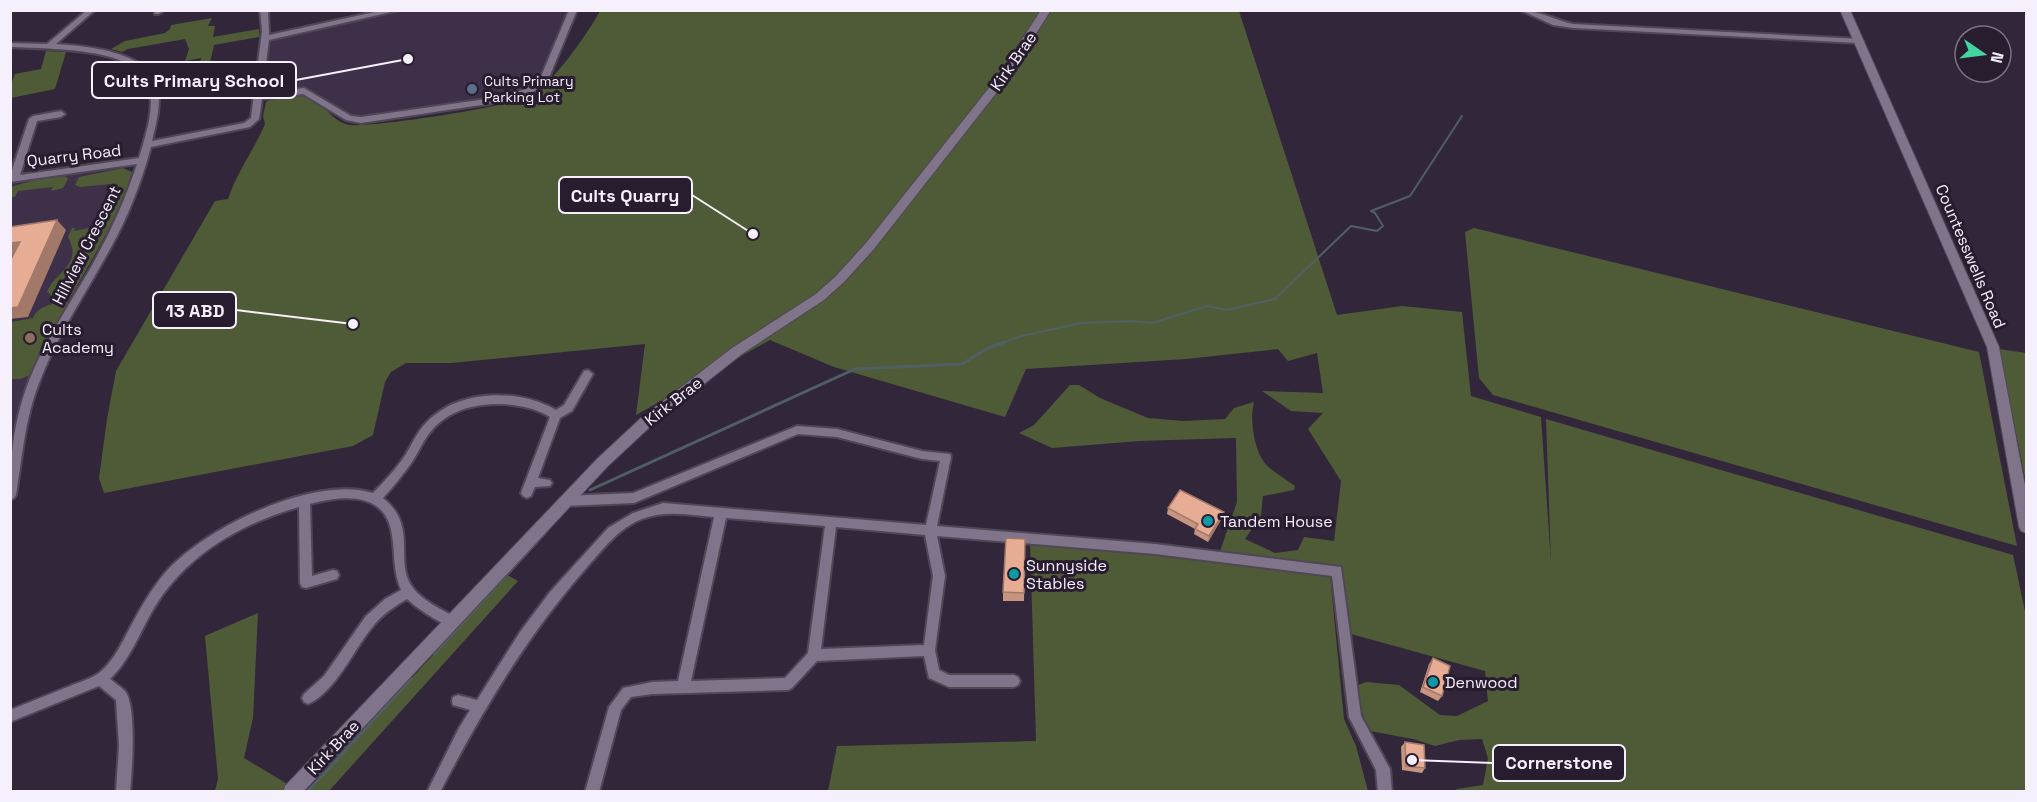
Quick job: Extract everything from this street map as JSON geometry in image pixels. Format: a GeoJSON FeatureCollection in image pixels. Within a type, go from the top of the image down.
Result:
{"type":"FeatureCollection","features":[{"type":"Feature","properties":{"kind":"street"},"geometry":{"type":"LineString","coordinates":[[10,45],[48,47],[92,10]]}},
{"type":"Feature","properties":{"kind":"street"},"geometry":{"type":"LineString","coordinates":[[146,145],[247,125],[255,119],[267,23],[264,10]]}},
{"type":"Feature","properties":{"kind":"street"},"geometry":{"type":"LineString","coordinates":[[265,39],[397,10]]}},
{"type":"Feature","properties":{"kind":"street"},"geometry":{"type":"LineString","coordinates":[[259,97],[304,91],[349,118],[361,120],[520,95],[544,80],[573,10]]}},
{"type":"Feature","properties":{"kind":"street","name":"Kirk Brae"},"geometry":{"type":"LineString","coordinates":[[291,792],[565,501],[646,422],[737,351],[820,297],[840,279],[870,246],[997,84],[1046,10]]}},
{"type":"Feature","properties":{"kind":"street"},"geometry":{"type":"LineString","coordinates":[[1523,10],[1556,23],[1573,26],[1859,41]]}},
{"type":"Feature","properties":{"kind":"street","name":"Countesswells Road"},"geometry":{"type":"LineString","coordinates":[[1845,10],[1993,347],[2026,527]]}},
{"type":"Feature","properties":{"kind":"street","name":"Hillview Crescent"},"geometry":{"type":"LineString","coordinates":[[10,495],[24,417],[33,386],[47,352],[128,204],[155,108],[154,92],[149,76],[120,57],[108,53],[48,47]]}},
{"type":"Feature","properties":{"kind":"street"},"geometry":{"type":"LineString","coordinates":[[13,178],[33,119],[61,114]]}},
{"type":"Feature","properties":{"kind":"street","name":"Quarry Road"},"geometry":{"type":"LineString","coordinates":[[13,178],[141,161]]}},
{"type":"Feature","properties":{"kind":"street"},"geometry":{"type":"LineString","coordinates":[[546,483],[529,488],[556,415],[568,408],[588,374]]}},
{"type":"Feature","properties":{"kind":"street"},"geometry":{"type":"LineString","coordinates":[[374,499],[407,462],[428,427],[440,416],[454,408],[470,402],[494,399],[543,406],[556,415]]}},
{"type":"Feature","properties":{"kind":"street"},"geometry":{"type":"LineString","coordinates":[[565,501],[634,498],[797,430],[837,433],[922,455],[946,457],[930,531],[939,576],[929,650],[933,674],[949,681],[1014,681]]}},
{"type":"Feature","properties":{"kind":"street"},"geometry":{"type":"LineString","coordinates":[[10,716],[101,679],[116,665],[155,596],[171,575],[198,549],[238,524],[265,512],[341,493],[353,493],[374,499],[386,507],[395,520],[400,577],[408,592],[451,621]]}},
{"type":"Feature","properties":{"kind":"street"},"geometry":{"type":"LineString","coordinates":[[304,501],[306,583],[333,575]]}},
{"type":"Feature","properties":{"kind":"street"},"geometry":{"type":"LineString","coordinates":[[433,792],[447,768],[454,749],[533,623],[591,552],[620,525],[637,516],[663,508],[1137,547],[1337,571],[1355,717],[1383,769],[1385,792]]}},
{"type":"Feature","properties":{"kind":"street"},"geometry":{"type":"LineString","coordinates":[[683,687],[721,513]]}},
{"type":"Feature","properties":{"kind":"street"},"geometry":{"type":"LineString","coordinates":[[592,792],[620,699],[635,689],[788,684],[814,655],[831,523]]}},
{"type":"Feature","properties":{"kind":"street"},"geometry":{"type":"LineString","coordinates":[[308,698],[328,680],[370,620],[389,603],[408,592]]}},
{"type":"Feature","properties":{"kind":"street"},"geometry":{"type":"LineString","coordinates":[[814,655],[929,650]]}},
{"type":"Feature","properties":{"kind":"street"},"geometry":{"type":"LineString","coordinates":[[101,679],[121,696],[122,700],[126,727],[127,764],[123,792]]}},
{"type":"Feature","properties":{"kind":"street"},"geometry":{"type":"LineString","coordinates":[[458,701],[480,707]]}},
{"type":"Feature","properties":{"kind":"shaded area"},"geometry":{"type":"Polygon","coordinates":[[[397,11],[573,11],[544,80],[520,95],[356,120],[307,92],[259,97],[265,38],[397,11]]]}},
{"type":"Feature","properties":{"kind":"shaded area","name":"Cults Academy"},"geometry":{"type":"Polygon","coordinates":[[[123,168],[132,172],[125,197],[30,375],[21,400],[11,454],[11,183],[123,168]]]}},
{"type":"Feature","properties":{"kind":"green space"},"geometry":{"type":"Polygon","coordinates":[[[600,11],[1239,11],[1337,315],[1402,306],[1462,312],[1471,396],[1541,417],[1551,562],[1546,419],[2013,555],[2026,616],[2026,791],[1454,791],[1483,785],[1488,758],[1482,739],[1459,740],[1435,746],[1413,739],[1370,731],[1351,688],[1366,682],[1399,685],[1440,715],[1457,716],[1488,701],[1485,671],[1344,632],[1330,575],[1344,719],[1356,746],[1368,791],[828,791],[837,746],[1036,741],[1030,539],[1218,557],[1237,502],[1236,438],[1139,441],[1052,448],[1019,433],[1034,425],[1070,385],[1079,385],[1100,398],[1148,418],[1183,421],[1225,419],[1234,408],[1254,402],[1252,415],[1254,436],[1263,461],[1295,486],[1294,490],[1263,496],[1261,516],[1245,539],[1275,553],[1298,550],[1304,537],[1334,541],[1341,481],[1308,429],[1323,413],[1291,411],[1262,391],[1323,393],[1317,353],[1288,361],[1278,349],[1186,359],[1026,369],[1005,417],[834,367],[770,340],[636,415],[645,344],[451,363],[406,363],[391,372],[385,382],[373,435],[353,446],[104,493],[99,478],[116,371],[215,201],[228,199],[265,124],[263,116],[266,102],[287,94],[305,95],[316,100],[333,117],[343,123],[363,125],[442,115],[519,100],[540,90],[579,44],[600,11]]]}},
{"type":"Feature","properties":{"kind":"green space"},"geometry":{"type":"Polygon","coordinates":[[[212,18],[208,26],[215,26],[213,37],[259,29],[259,37],[214,45],[209,67],[199,68],[201,58],[185,61],[189,49],[185,39],[122,52],[111,49],[125,41],[165,33],[171,25],[212,18]]]}},
{"type":"Feature","properties":{"kind":"green space"},"geometry":{"type":"Polygon","coordinates":[[[46,51],[66,52],[55,89],[11,98],[11,84],[15,74],[41,69],[46,51]]]}},
{"type":"Feature","properties":{"kind":"green space"},"geometry":{"type":"Polygon","coordinates":[[[123,168],[132,172],[127,189],[96,252],[70,298],[50,300],[52,296],[47,292],[72,255],[68,237],[72,228],[75,228],[74,231],[94,227],[112,184],[80,187],[75,185],[79,177],[123,168]]]}},
{"type":"Feature","properties":{"kind":"green space"},"geometry":{"type":"Polygon","coordinates":[[[65,176],[68,179],[63,188],[51,191],[53,187],[18,191],[15,197],[11,197],[11,187],[41,178],[65,176]]]}},
{"type":"Feature","properties":{"kind":"green space"},"geometry":{"type":"Polygon","coordinates":[[[1474,228],[1979,352],[2017,546],[1493,395],[1479,378],[1465,232],[1474,228]]]}},
{"type":"Feature","properties":{"kind":"green space"},"geometry":{"type":"Polygon","coordinates":[[[68,302],[30,375],[20,379],[11,379],[11,322],[33,318],[43,307],[68,302]]]}},
{"type":"Feature","properties":{"kind":"green space"},"geometry":{"type":"Polygon","coordinates":[[[1999,349],[2026,353],[2026,483],[1999,349]]]}},
{"type":"Feature","properties":{"kind":"green space"},"geometry":{"type":"Polygon","coordinates":[[[507,575],[518,581],[329,791],[307,791],[507,575]]]}},
{"type":"Feature","properties":{"kind":"green space"},"geometry":{"type":"Polygon","coordinates":[[[258,613],[253,718],[244,758],[294,788],[291,791],[215,791],[218,779],[205,636],[258,613]]]}},
{"type":"Feature","properties":{"kind":"building"},"geometry":{"type":"Polygon","coordinates":[[[57,220],[18,307],[10,308],[10,261],[20,242],[10,243],[10,227],[57,220]]]}},
{"type":"Feature","properties":{"kind":"building","name":"Tandem House"},"geometry":{"type":"Polygon","coordinates":[[[1180,490],[1224,512],[1209,536],[1195,529],[1198,524],[1168,508],[1180,490]]]}},
{"type":"Feature","properties":{"kind":"building","name":"Sunnyside Stables"},"geometry":{"type":"Polygon","coordinates":[[[1006,538],[1025,539],[1024,593],[1003,592],[1006,538]]]}},
{"type":"Feature","properties":{"kind":"building","name":"Denwood"},"geometry":{"type":"Polygon","coordinates":[[[1433,658],[1450,666],[1442,696],[1423,687],[1433,658]]]}},
{"type":"Feature","properties":{"kind":"building"},"geometry":{"type":"Polygon","coordinates":[[[1405,742],[1424,745],[1425,768],[1406,766],[1405,742]]]}},
{"type":"Feature","properties":{"kind":"waterway"},"geometry":{"type":"LineString","coordinates":[[1000,344],[1022,336],[1081,323],[1131,321],[1152,323],[1207,306],[1227,310],[1275,299],[1351,226],[1377,231],[1383,226],[1375,213],[1371,211],[1410,196],[1462,116]]}},
{"type":"Feature","properties":{"kind":"waterway"},"geometry":{"type":"LineString","coordinates":[[590,490],[855,369],[962,364],[988,348],[1005,342]]}},
{"type":"Feature","properties":{"kind":"waterway"},"geometry":{"type":"LineString","coordinates":[[434,654],[547,531]]}},
{"type":"Feature","properties":{"kind":"waterway"},"geometry":{"type":"LineString","coordinates":[[307,792],[411,679]]}},
{"type":"Feature","properties":{"kind":"place","name":"Cults Primary School"},"geometry":{"type":"Point","coordinates":[408,59]}},
{"type":"Feature","properties":{"kind":"place","name":"Cults Primary Parking Lot"},"geometry":{"type":"Point","coordinates":[472,89]}},
{"type":"Feature","properties":{"kind":"place","name":"Cults Quarry"},"geometry":{"type":"Point","coordinates":[753,234]}},
{"type":"Feature","properties":{"kind":"place","name":"13 ABD"},"geometry":{"type":"Point","coordinates":[353,324]}},
{"type":"Feature","properties":{"kind":"place","name":"Cults Academy"},"geometry":{"type":"Point","coordinates":[30,338]}},
{"type":"Feature","properties":{"kind":"place","name":"Tandem House"},"geometry":{"type":"Point","coordinates":[1208,521]}},
{"type":"Feature","properties":{"kind":"place","name":"Sunnyside Stables"},"geometry":{"type":"Point","coordinates":[1014,574]}},
{"type":"Feature","properties":{"kind":"place","name":"Denwood"},"geometry":{"type":"Point","coordinates":[1433,682]}},
{"type":"Feature","properties":{"kind":"place","name":"Cornerstone"},"geometry":{"type":"Point","coordinates":[1412,760]}}]}
